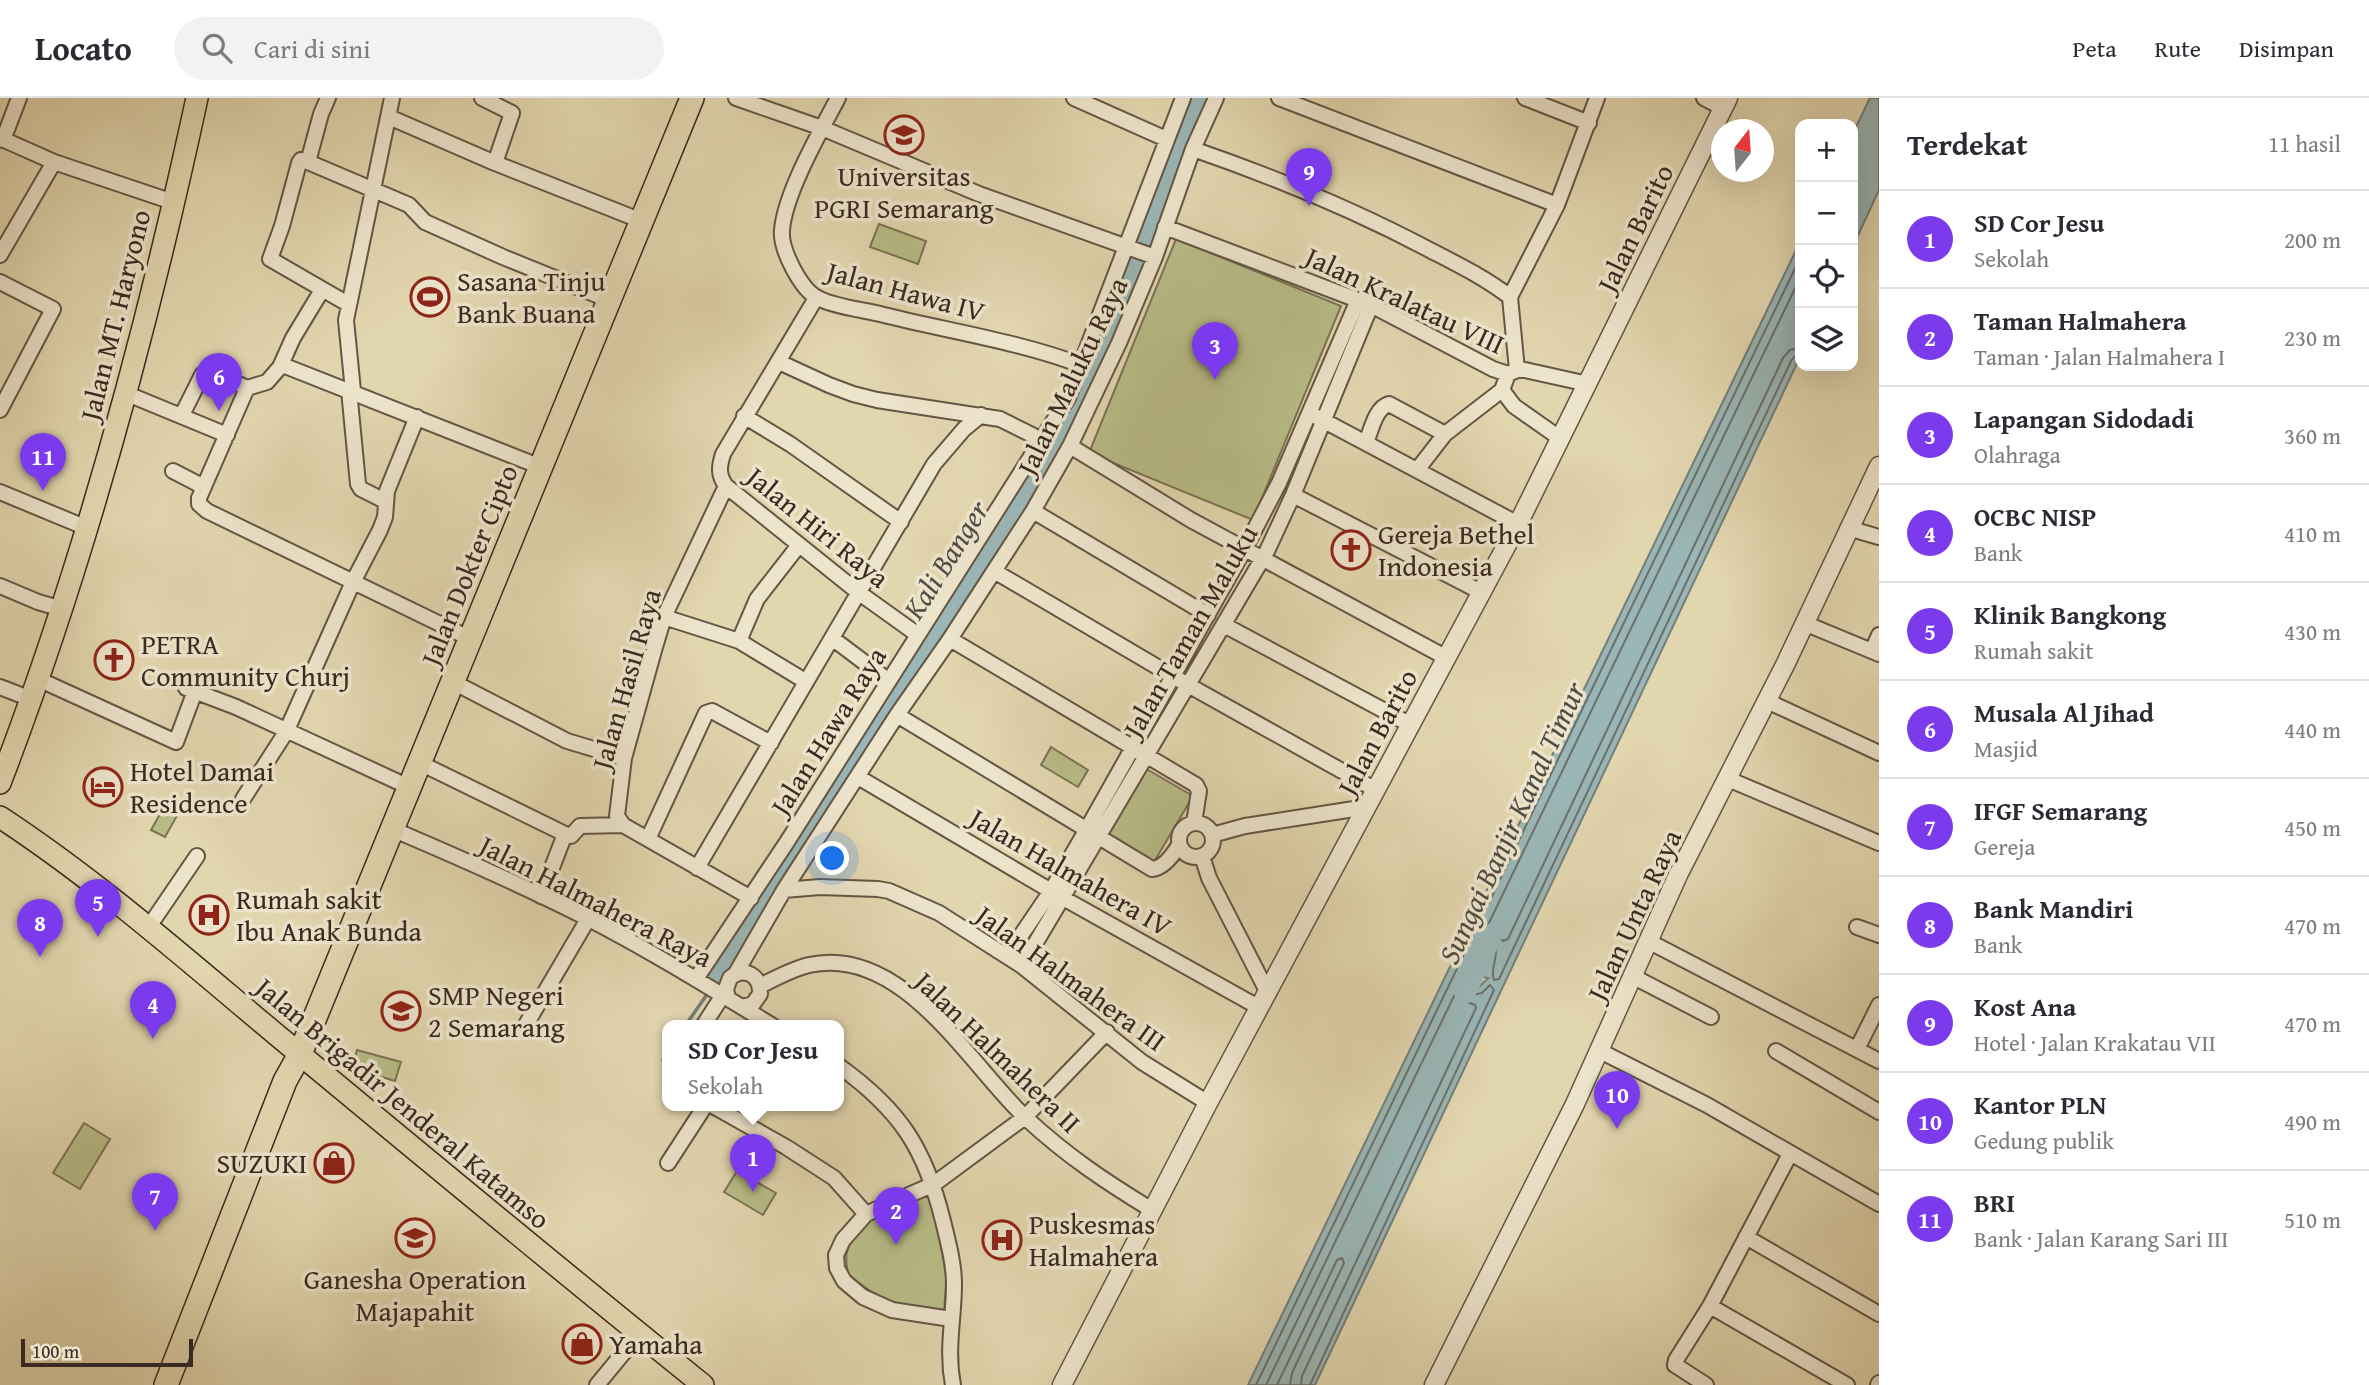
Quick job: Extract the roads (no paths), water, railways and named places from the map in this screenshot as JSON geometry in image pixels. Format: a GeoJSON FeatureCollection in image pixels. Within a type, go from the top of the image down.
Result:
{"type":"FeatureCollection","features":[{"type":"Feature","properties":{"kind":"highway","name":"Jalan Dokter Cipto"},"geometry":{"type":"LineString","coordinates":[[166,1385],[281,1093],[300,1054],[692,98]]}},
{"type":"Feature","properties":{"kind":"main road","name":"Jalan MT. Haryono"},"geometry":{"type":"LineString","coordinates":[[0,783],[35,689],[87,527],[125,393],[197,98]]}},
{"type":"Feature","properties":{"kind":"main road","name":"Jalan Brigadir Jenderal Katamso"},"geometry":{"type":"LineString","coordinates":[[0,817],[52,852],[148,928],[703,1385]]}},
{"type":"Feature","properties":{"kind":"street"},"geometry":{"type":"LineString","coordinates":[[19,98],[2,139],[54,162],[173,202]]}},
{"type":"Feature","properties":{"kind":"street"},"geometry":{"type":"LineString","coordinates":[[308,162],[328,98]]}},
{"type":"Feature","properties":{"kind":"street"},"geometry":{"type":"LineString","coordinates":[[385,501],[361,489],[358,484],[346,320],[393,98]]}},
{"type":"Feature","properties":{"kind":"street"},"geometry":{"type":"LineString","coordinates":[[482,98],[512,113],[495,163]]}},
{"type":"Feature","properties":{"kind":"street"},"geometry":{"type":"LineString","coordinates":[[736,98],[822,128],[979,194],[1153,256]]}},
{"type":"Feature","properties":{"kind":"street","name":"Jalan Hawa IV"},"geometry":{"type":"LineString","coordinates":[[838,98],[789,202],[781,232],[790,265],[816,298],[989,339],[1082,365]]}},
{"type":"Feature","properties":{"kind":"street"},"geometry":{"type":"LineString","coordinates":[[1074,98],[1166,139]]}},
{"type":"Feature","properties":{"kind":"street","name":"Jalan Hawa Raya"},"geometry":{"type":"LineString","coordinates":[[714,990],[751,898],[889,681],[907,659],[918,635],[1068,398],[1129,246],[1183,98]]}},
{"type":"Feature","properties":{"kind":"street","name":"Jalan Maluku Raya"},"geometry":{"type":"LineString","coordinates":[[714,990],[726,985],[736,974],[784,890],[925,670],[950,639],[1033,511],[1070,446],[1119,343],[1193,149],[1216,98]]}},
{"type":"Feature","properties":{"kind":"street"},"geometry":{"type":"LineString","coordinates":[[1279,98],[1557,205]]}},
{"type":"Feature","properties":{"kind":"street"},"geometry":{"type":"LineString","coordinates":[[1525,98],[1589,123]]}},
{"type":"Feature","properties":{"kind":"street"},"geometry":{"type":"LineString","coordinates":[[1417,470],[1445,434],[1502,390],[1513,372],[1510,297],[1557,205],[1597,98]]}},
{"type":"Feature","properties":{"kind":"street"},"geometry":{"type":"LineString","coordinates":[[1703,98],[1725,103]]}},
{"type":"Feature","properties":{"kind":"street","name":"Jalan Barito"},"geometry":{"type":"LineString","coordinates":[[1062,1385],[1208,1103],[1518,524],[1725,103]]}},
{"type":"Feature","properties":{"kind":"street"},"geometry":{"type":"LineString","coordinates":[[389,117],[495,163],[642,221]]}},
{"type":"Feature","properties":{"kind":"street"},"geometry":{"type":"LineString","coordinates":[[1193,149],[1276,178],[1372,219],[1491,282],[1510,297]]}},
{"type":"Feature","properties":{"kind":"street"},"geometry":{"type":"LineString","coordinates":[[348,304],[270,258],[301,160],[413,207],[425,222],[609,300]]}},
{"type":"Feature","properties":{"kind":"street"},"geometry":{"type":"LineString","coordinates":[[0,255],[6,231],[54,162]]}},
{"type":"Feature","properties":{"kind":"street","name":"Jalan Kralatau VIII"},"geometry":{"type":"LineString","coordinates":[[1165,227],[1364,303],[1493,369],[1588,384]]}},
{"type":"Feature","properties":{"kind":"street"},"geometry":{"type":"LineString","coordinates":[[0,282],[53,309],[0,410]]}},
{"type":"Feature","properties":{"kind":"street"},"geometry":{"type":"LineString","coordinates":[[182,415],[202,375],[208,370],[247,388],[267,382],[280,367],[293,338],[323,290]]}},
{"type":"Feature","properties":{"kind":"street","name":"Jalan Hiri Raya"},"geometry":{"type":"LineString","coordinates":[[816,298],[744,416],[720,463],[719,473],[726,486],[858,592],[918,635]]}},
{"type":"Feature","properties":{"kind":"street","name":"Jalan Taman Maluku"},"geometry":{"type":"LineString","coordinates":[[1142,751],[1174,676],[1279,483],[1309,414],[1364,303]]}},
{"type":"Feature","properties":{"kind":"street","name":"Jalan Taman Maluku"},"geometry":{"type":"LineString","coordinates":[[1022,966],[1057,895],[1093,833],[1142,751],[1188,685],[1263,558],[1293,495],[1323,421],[1364,303]]}},
{"type":"Feature","properties":{"kind":"street"},"geometry":{"type":"LineString","coordinates":[[779,362],[828,385],[877,400],[1000,419],[1042,440]]}},
{"type":"Feature","properties":{"kind":"street"},"geometry":{"type":"LineString","coordinates":[[280,367],[290,366],[541,467]]}},
{"type":"Feature","properties":{"kind":"street"},"geometry":{"type":"LineString","coordinates":[[247,388],[199,504],[207,511],[471,639]]}},
{"type":"Feature","properties":{"kind":"street"},"geometry":{"type":"LineString","coordinates":[[1502,390],[1514,405],[1561,439]]}},
{"type":"Feature","properties":{"kind":"street"},"geometry":{"type":"LineString","coordinates":[[125,393],[227,435]]}},
{"type":"Feature","properties":{"kind":"street"},"geometry":{"type":"LineString","coordinates":[[1366,443],[1379,411],[1389,404],[1445,434]]}},
{"type":"Feature","properties":{"kind":"street"},"geometry":{"type":"LineString","coordinates":[[1309,414],[1518,524]]}},
{"type":"Feature","properties":{"kind":"street"},"geometry":{"type":"LineString","coordinates":[[697,868],[934,464],[964,429],[981,415]]}},
{"type":"Feature","properties":{"kind":"street"},"geometry":{"type":"LineString","coordinates":[[744,416],[790,444],[901,522]]}},
{"type":"Feature","properties":{"kind":"street"},"geometry":{"type":"LineString","coordinates":[[243,799],[286,732],[352,582],[380,530],[385,517],[385,501],[417,417]]}},
{"type":"Feature","properties":{"kind":"street"},"geometry":{"type":"LineString","coordinates":[[1070,446],[1191,520],[1447,658]]}},
{"type":"Feature","properties":{"kind":"street","name":"Jalan Unta Raya"},"geometry":{"type":"LineString","coordinates":[[1434,1385],[1556,1144],[1678,875],[1767,701],[1879,466]]}},
{"type":"Feature","properties":{"kind":"street"},"geometry":{"type":"LineString","coordinates":[[173,471],[204,487]]}},
{"type":"Feature","properties":{"kind":"street","name":"Jalan Hasil Raya"},"geometry":{"type":"LineString","coordinates":[[620,818],[624,758],[664,617],[726,486]]}},
{"type":"Feature","properties":{"kind":"street"},"geometry":{"type":"LineString","coordinates":[[0,492],[87,527]]}},
{"type":"Feature","properties":{"kind":"street"},"geometry":{"type":"LineString","coordinates":[[1293,495],[1481,593]]}},
{"type":"Feature","properties":{"kind":"street"},"geometry":{"type":"LineString","coordinates":[[1033,511],[1208,615]]}},
{"type":"Feature","properties":{"kind":"street"},"geometry":{"type":"LineString","coordinates":[[1848,528],[1879,537]]}},
{"type":"Feature","properties":{"kind":"street"},"geometry":{"type":"LineString","coordinates":[[739,641],[757,599],[799,545]]}},
{"type":"Feature","properties":{"kind":"street"},"geometry":{"type":"LineString","coordinates":[[994,571],[1188,685],[1376,790]]}},
{"type":"Feature","properties":{"kind":"street"},"geometry":{"type":"LineString","coordinates":[[0,586],[62,609]]}},
{"type":"Feature","properties":{"kind":"street"},"geometry":{"type":"LineString","coordinates":[[664,617],[739,641],[805,681]]}},
{"type":"Feature","properties":{"kind":"street"},"geometry":{"type":"LineString","coordinates":[[1804,623],[1876,653],[1879,635]]}},
{"type":"Feature","properties":{"kind":"street"},"geometry":{"type":"LineString","coordinates":[[1224,625],[1411,725]]}},
{"type":"Feature","properties":{"kind":"street"},"geometry":{"type":"LineString","coordinates":[[832,638],[889,681]]}},
{"type":"Feature","properties":{"kind":"street"},"geometry":{"type":"LineString","coordinates":[[950,639],[1142,751],[1198,787],[1194,823]]}},
{"type":"Feature","properties":{"kind":"street"},"geometry":{"type":"LineString","coordinates":[[907,659],[925,670]]}},
{"type":"Feature","properties":{"kind":"street"},"geometry":{"type":"LineString","coordinates":[[453,682],[567,741],[624,758]]}},
{"type":"Feature","properties":{"kind":"street"},"geometry":{"type":"LineString","coordinates":[[0,687],[35,689],[176,742],[190,690],[236,707],[410,787]]}},
{"type":"Feature","properties":{"kind":"street"},"geometry":{"type":"LineString","coordinates":[[1767,701],[1879,753]]}},
{"type":"Feature","properties":{"kind":"street"},"geometry":{"type":"LineString","coordinates":[[648,839],[708,711],[771,743]]}},
{"type":"Feature","properties":{"kind":"street"},"geometry":{"type":"LineString","coordinates":[[897,715],[1154,869],[1165,863],[1179,845]]}},
{"type":"Feature","properties":{"kind":"street"},"geometry":{"type":"LineString","coordinates":[[419,763],[566,836],[570,836],[580,826],[620,818],[648,839],[751,898]]}},
{"type":"Feature","properties":{"kind":"street","name":"Jalan Halmahera IV"},"geometry":{"type":"LineString","coordinates":[[858,776],[1057,895],[1264,1001]]}},
{"type":"Feature","properties":{"kind":"street"},"geometry":{"type":"LineString","coordinates":[[1728,779],[1879,842]]}},
{"type":"Feature","properties":{"kind":"street"},"geometry":{"type":"LineString","coordinates":[[1212,835],[1245,825],[1354,809],[1365,810]]}},
{"type":"Feature","properties":{"kind":"street"},"geometry":{"type":"LineString","coordinates":[[1194,823],[1208,827],[1213,844],[1209,852],[1192,857],[1184,853],[1179,845],[1179,836],[1183,829],[1194,823]]}},
{"type":"Feature","properties":{"kind":"street","name":"Jalan Halmahera Raya"},"geometry":{"type":"LineString","coordinates":[[392,829],[588,919],[763,1020]]}},
{"type":"Feature","properties":{"kind":"street"},"geometry":{"type":"LineString","coordinates":[[541,896],[566,836]]}},
{"type":"Feature","properties":{"kind":"street"},"geometry":{"type":"LineString","coordinates":[[148,928],[197,856]]}},
{"type":"Feature","properties":{"kind":"street"},"geometry":{"type":"LineString","coordinates":[[1202,856],[1209,878],[1264,1001]]}},
{"type":"Feature","properties":{"kind":"street"},"geometry":{"type":"LineString","coordinates":[[800,867],[820,887]]}},
{"type":"Feature","properties":{"kind":"street","name":"Jalan Halmahera III"},"geometry":{"type":"LineString","coordinates":[[784,890],[820,887],[889,891],[939,913],[1022,966],[1142,1062],[1208,1103]]}},
{"type":"Feature","properties":{"kind":"street","name":"Jalan Taman Maluku"},"geometry":{"type":"LineString","coordinates":[[1007,956],[1057,895]]}},
{"type":"Feature","properties":{"kind":"street"},"geometry":{"type":"LineString","coordinates":[[524,1028],[588,919]]}},
{"type":"Feature","properties":{"kind":"street"},"geometry":{"type":"LineString","coordinates":[[1857,927],[1879,935]]}},
{"type":"Feature","properties":{"kind":"street"},"geometry":{"type":"LineString","coordinates":[[1648,942],[1879,1061]]}},
{"type":"Feature","properties":{"kind":"street","name":"Jalan Halmahera II"},"geometry":{"type":"LineString","coordinates":[[760,986],[811,964],[859,968],[881,976],[907,991],[963,1045],[1025,1117],[1080,1165],[1152,1210]]}},
{"type":"Feature","properties":{"kind":"street"},"geometry":{"type":"LineString","coordinates":[[736,974],[751,974],[760,986],[756,1001],[741,1007]]}},
{"type":"Feature","properties":{"kind":"street"},"geometry":{"type":"LineString","coordinates":[[1634,977],[1711,1017]]}},
{"type":"Feature","properties":{"kind":"street"},"geometry":{"type":"LineString","coordinates":[[705,1020],[714,990]]}},
{"type":"Feature","properties":{"kind":"street"},"geometry":{"type":"LineString","coordinates":[[1857,1049],[1879,1004]]}},
{"type":"Feature","properties":{"kind":"street"},"geometry":{"type":"LineString","coordinates":[[951,1319],[892,1310],[863,1297],[844,1281],[837,1268],[836,1255],[843,1240],[866,1214],[934,1184],[1025,1117],[1107,1032]]}},
{"type":"Feature","properties":{"kind":"street"},"geometry":{"type":"LineString","coordinates":[[1600,1051],[1707,1105],[1879,1204]]}},
{"type":"Feature","properties":{"kind":"street"},"geometry":{"type":"LineString","coordinates":[[1776,1051],[1879,1112]]}},
{"type":"Feature","properties":{"kind":"street"},"geometry":{"type":"LineString","coordinates":[[844,1070],[880,1098],[900,1123],[918,1149],[934,1184],[953,1268],[948,1353],[953,1385]]}},
{"type":"Feature","properties":{"kind":"street"},"geometry":{"type":"LineString","coordinates":[[668,1163],[702,1111]]}},
{"type":"Feature","properties":{"kind":"street"},"geometry":{"type":"LineString","coordinates":[[722,1111],[834,1178],[866,1214]]}},
{"type":"Feature","properties":{"kind":"street"},"geometry":{"type":"LineString","coordinates":[[1706,1385],[1677,1367],[1677,1357],[1710,1306],[1790,1154]]}},
{"type":"Feature","properties":{"kind":"street"},"geometry":{"type":"LineString","coordinates":[[1746,1237],[1879,1314]]}},
{"type":"Feature","properties":{"kind":"street"},"geometry":{"type":"LineString","coordinates":[[1710,1306],[1847,1385]]}},
{"type":"Feature","properties":{"kind":"street"},"geometry":{"type":"LineString","coordinates":[[597,1385],[639,1334]]}},
{"type":"Feature","properties":{"kind":"water"},"geometry":{"type":"Polygon","coordinates":[[[1870,98],[1879,98],[1879,190],[1858,235],[1858,182],[1858,123],[1870,98]]]}},
{"type":"Feature","properties":{"kind":"water"},"geometry":{"type":"Polygon","coordinates":[[[1795,252],[1795,368],[1315,1385],[1248,1385],[1795,252]],[[1490,945],[1475,973],[1473,989],[1488,978],[1483,977],[1488,964],[1490,945]]]}},
{"type":"Feature","properties":{"kind":"waterway","name":"Kali Banger"},"geometry":{"type":"LineString","coordinates":[[718,978],[1081,403],[1201,98]]}},
{"type":"Feature","properties":{"kind":"waterway","name":"Sungai Banjir Kanal Timur"},"geometry":{"type":"LineString","coordinates":[[1465,993],[1493,933]]}},
{"type":"Feature","properties":{"kind":"waterway","name":"Kali Banger"},"geometry":{"type":"LineString","coordinates":[[712,986],[718,978]]}},
{"type":"Feature","properties":{"kind":"waterway","name":"Kali Banger"},"geometry":{"type":"LineString","coordinates":[[689,1020],[708,993]]}},
{"type":"Feature","properties":{"kind":"place","name":"Universitas PGRI Semarang"},"geometry":{"type":"Point","coordinates":[904,135]}},
{"type":"Feature","properties":{"kind":"place","name":"Kost Ana"},"geometry":{"type":"Point","coordinates":[1309,206]}},
{"type":"Feature","properties":{"kind":"place","name":"Sasana Tinju Bank Buana"},"geometry":{"type":"Point","coordinates":[430,297]}},
{"type":"Feature","properties":{"kind":"place","name":"Lapangan Sidodadi"},"geometry":{"type":"Point","coordinates":[1215,380]}},
{"type":"Feature","properties":{"kind":"place","name":"Musala Al Jihad"},"geometry":{"type":"Point","coordinates":[219,411]}},
{"type":"Feature","properties":{"kind":"place","name":"BRI"},"geometry":{"type":"Point","coordinates":[43,491]}},
{"type":"Feature","properties":{"kind":"place","name":"Gereja Bethel Indonesia"},"geometry":{"type":"Point","coordinates":[1351,550]}},
{"type":"Feature","properties":{"kind":"place","name":"PETRA Community Churj"},"geometry":{"type":"Point","coordinates":[114,660]}},
{"type":"Feature","properties":{"kind":"place","name":"Hotel Damai Residence"},"geometry":{"type":"Point","coordinates":[103,787]}},
{"type":"Feature","properties":{"kind":"place","name":"Rumah sakit Ibu Anak Bunda"},"geometry":{"type":"Point","coordinates":[209,915]}},
{"type":"Feature","properties":{"kind":"place","name":"Klinik Bangkong"},"geometry":{"type":"Point","coordinates":[98,937]}},
{"type":"Feature","properties":{"kind":"place","name":"Bank Mandiri"},"geometry":{"type":"Point","coordinates":[40,957]}},
{"type":"Feature","properties":{"kind":"place","name":"SMP Negeri 2 Semarang"},"geometry":{"type":"Point","coordinates":[401,1011]}},
{"type":"Feature","properties":{"kind":"place","name":"OCBC NISP"},"geometry":{"type":"Point","coordinates":[153,1039]}},
{"type":"Feature","properties":{"kind":"place","name":"Kantor PLN"},"geometry":{"type":"Point","coordinates":[1617,1129]}},
{"type":"Feature","properties":{"kind":"place","name":"SUZUKI"},"geometry":{"type":"Point","coordinates":[334,1163]}},
{"type":"Feature","properties":{"kind":"place","name":"SD Cor Jesu"},"geometry":{"type":"Point","coordinates":[753,1192]}},
{"type":"Feature","properties":{"kind":"place","name":"IFGF Semarang"},"geometry":{"type":"Point","coordinates":[155,1231]}},
{"type":"Feature","properties":{"kind":"place","name":"Ganesha Operation Majapahit"},"geometry":{"type":"Point","coordinates":[415,1238]}},
{"type":"Feature","properties":{"kind":"place","name":"Puskesmas Halmahera"},"geometry":{"type":"Point","coordinates":[1002,1240]}},
{"type":"Feature","properties":{"kind":"place","name":"Taman Halmahera"},"geometry":{"type":"Point","coordinates":[896,1245]}},
{"type":"Feature","properties":{"kind":"place","name":"Yamaha"},"geometry":{"type":"Point","coordinates":[582,1344]}}]}
